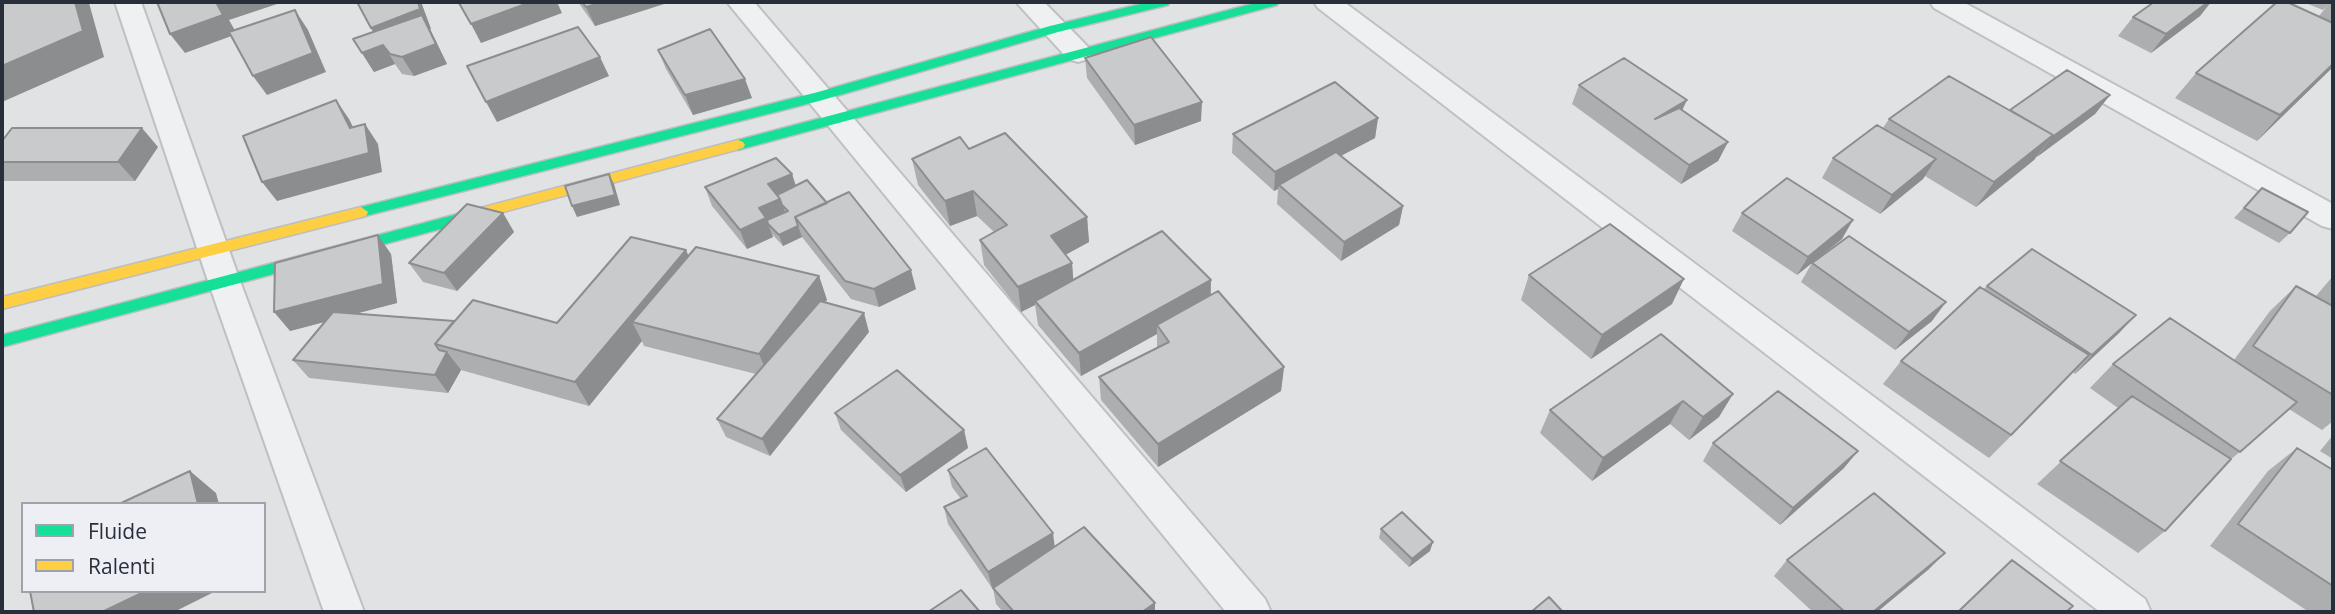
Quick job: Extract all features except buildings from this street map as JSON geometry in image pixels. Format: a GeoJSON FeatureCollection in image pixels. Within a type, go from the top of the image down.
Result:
{"type":"FeatureCollection","features":[{"type":"Feature","properties":{"kind":"main road"},"geometry":{"type":"LineString","coordinates":[[2,341],[224,281],[828,107],[1055,29],[1164,2]]}},
{"type":"Feature","properties":{"kind":"main road"},"geometry":{"type":"LineString","coordinates":[[2,303],[213,250],[828,107],[1078,53],[1273,2]]}},
{"type":"Feature","properties":{"kind":"street"},"geometry":{"type":"LineString","coordinates":[[128,2],[213,250],[344,612]]}},
{"type":"Feature","properties":{"kind":"street"},"geometry":{"type":"LineString","coordinates":[[740,2],[1251,612]]}},
{"type":"Feature","properties":{"kind":"street"},"geometry":{"type":"LineString","coordinates":[[1029,2],[1078,53]]}},
{"type":"Feature","properties":{"kind":"street"},"geometry":{"type":"LineString","coordinates":[[1327,2],[2132,612]]}},
{"type":"Feature","properties":{"kind":"street"},"geometry":{"type":"LineString","coordinates":[[1943,2],[2333,218]]}},
{"type":"Feature","properties":{"kind":"traffic: fast"},"geometry":{"type":"LineString","coordinates":[[361,212],[819,96],[1055,29],[1164,2]]}},
{"type":"Feature","properties":{"kind":"traffic: fast"},"geometry":{"type":"LineString","coordinates":[[738,145],[1273,2]]}},
{"type":"Feature","properties":{"kind":"traffic: fast"},"geometry":{"type":"LineString","coordinates":[[2,341],[469,216]]}},
{"type":"Feature","properties":{"kind":"traffic: slow"},"geometry":{"type":"LineString","coordinates":[[469,216],[738,145]]}},
{"type":"Feature","properties":{"kind":"traffic: slow"},"geometry":{"type":"LineString","coordinates":[[2,303],[361,212]]}}]}
